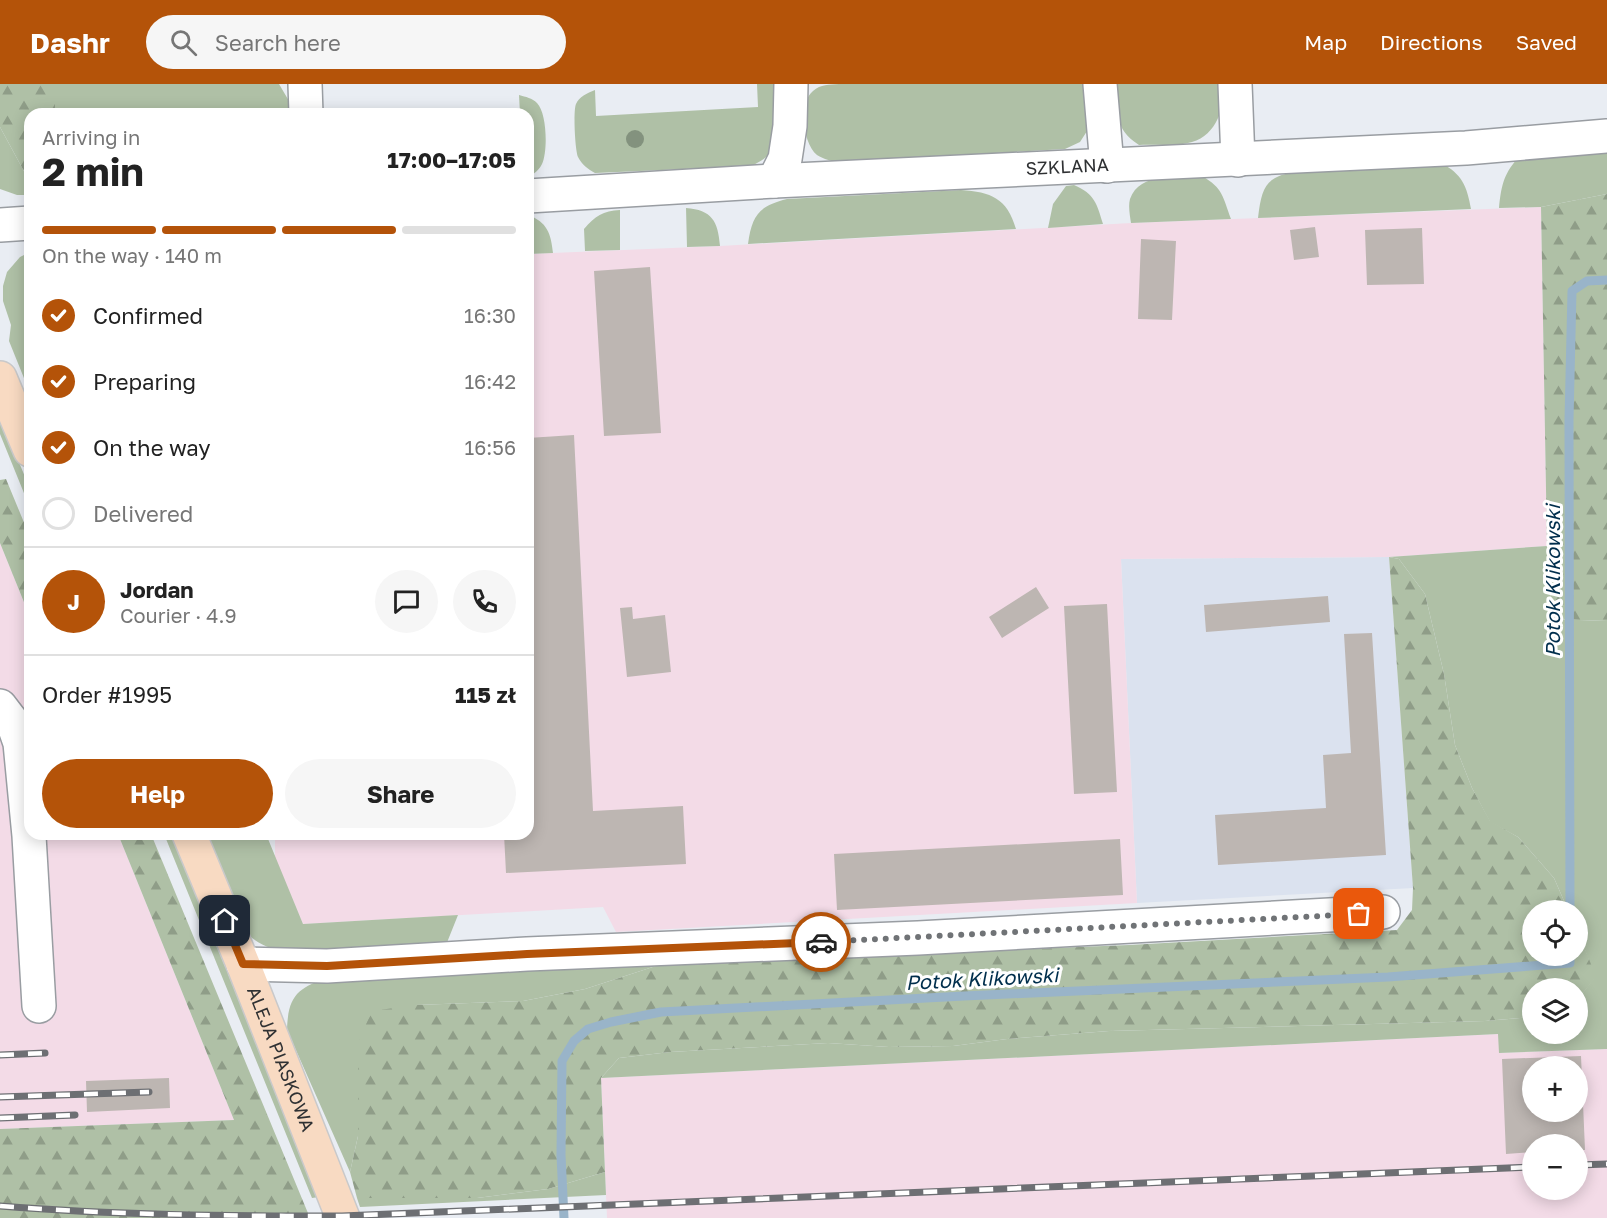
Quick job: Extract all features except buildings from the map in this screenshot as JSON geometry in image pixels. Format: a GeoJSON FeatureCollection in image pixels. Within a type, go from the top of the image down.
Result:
{"type":"FeatureCollection","features":[{"type":"Feature","properties":{"kind":"main road"},"geometry":{"type":"LineString","coordinates":[[0,378],[24,436]]}},
{"type":"Feature","properties":{"kind":"main road","name":"ALEJA PIASKOWA"},"geometry":{"type":"LineString","coordinates":[[191,840],[343,1218]]}},
{"type":"Feature","properties":{"kind":"street"},"geometry":{"type":"LineString","coordinates":[[305,84],[306,108]]}},
{"type":"Feature","properties":{"kind":"street"},"geometry":{"type":"LineString","coordinates":[[774,181],[785,159],[790,126],[791,84]]}},
{"type":"Feature","properties":{"kind":"street"},"geometry":{"type":"LineString","coordinates":[[1100,84],[1107,166]]}},
{"type":"Feature","properties":{"kind":"street"},"geometry":{"type":"LineString","coordinates":[[1235,84],[1238,160]]}},
{"type":"Feature","properties":{"kind":"street","name":"SZKLANA"},"geometry":{"type":"LineString","coordinates":[[534,196],[774,181],[1466,148],[1607,136]]}},
{"type":"Feature","properties":{"kind":"street"},"geometry":{"type":"LineString","coordinates":[[0,225],[24,223]]}},
{"type":"Feature","properties":{"kind":"street"},"geometry":{"type":"LineString","coordinates":[[0,706],[14,723],[20,744],[24,785]]}},
{"type":"Feature","properties":{"kind":"street"},"geometry":{"type":"LineString","coordinates":[[29,840],[39,1006]]}},
{"type":"Feature","properties":{"kind":"street"},"geometry":{"type":"LineString","coordinates":[[243,964],[327,966],[538,953],[918,938],[1383,912]]}},
{"type":"Feature","properties":{"kind":"shaded area"},"geometry":{"type":"Polygon","coordinates":[[[1541,207],[1547,546],[1389,557],[1121,559],[1137,903],[616,932],[603,907],[303,924],[275,858],[275,840],[534,840],[534,254],[720,246],[1131,223],[1541,207]]]}},
{"type":"Feature","properties":{"kind":"shaded area"},"geometry":{"type":"Polygon","coordinates":[[[0,543],[24,602],[24,840],[120,840],[234,1120],[0,1129],[0,543]]]}},
{"type":"Feature","properties":{"kind":"shaded area"},"geometry":{"type":"Polygon","coordinates":[[[1389,557],[1413,888],[1137,903],[1121,559],[1389,557]]]}},
{"type":"Feature","properties":{"kind":"shaded area"},"geometry":{"type":"Polygon","coordinates":[[[1499,1034],[1499,1053],[1607,1049],[1607,1218],[607,1218],[601,1078],[1499,1034]]]}},
{"type":"Feature","properties":{"kind":"green space"},"geometry":{"type":"Polygon","coordinates":[[[0,84],[55,84],[55,108],[24,108],[24,171],[0,127],[0,84]]]}},
{"type":"Feature","properties":{"kind":"green space"},"geometry":{"type":"Polygon","coordinates":[[[55,84],[279,84],[289,101],[289,108],[55,108],[55,84]]]}},
{"type":"Feature","properties":{"kind":"green space"},"geometry":{"type":"Polygon","coordinates":[[[757,84],[774,84],[776,131],[775,140],[768,155],[752,166],[595,173],[585,167],[578,157],[575,108],[579,99],[592,91],[595,90],[596,116],[758,107],[757,84]]]}},
{"type":"Feature","properties":{"kind":"green space"},"geometry":{"type":"Polygon","coordinates":[[[839,84],[1085,84],[1089,128],[1080,142],[1065,149],[834,162],[819,156],[812,150],[806,133],[804,114],[808,97],[813,91],[822,86],[839,84]]]}},
{"type":"Feature","properties":{"kind":"green space"},"geometry":{"type":"Polygon","coordinates":[[[1116,84],[1226,84],[1218,119],[1208,133],[1201,138],[1179,144],[1139,145],[1125,132],[1118,119],[1116,84]]]}},
{"type":"Feature","properties":{"kind":"green space"},"geometry":{"type":"Polygon","coordinates":[[[519,95],[531,99],[540,108],[545,123],[544,158],[534,173],[534,108],[520,108],[519,95]]]}},
{"type":"Feature","properties":{"kind":"green space"},"geometry":{"type":"Polygon","coordinates":[[[0,127],[24,171],[24,195],[0,189],[0,127]]]}},
{"type":"Feature","properties":{"kind":"green space"},"geometry":{"type":"Polygon","coordinates":[[[1607,153],[1607,194],[1541,207],[1499,208],[1504,182],[1517,159],[1607,153]]]}},
{"type":"Feature","properties":{"kind":"green space"},"geometry":{"type":"Polygon","coordinates":[[[1441,163],[1459,176],[1468,194],[1471,209],[1258,218],[1261,197],[1268,184],[1273,179],[1289,173],[1441,163]]]}},
{"type":"Feature","properties":{"kind":"green space"},"geometry":{"type":"Polygon","coordinates":[[[1202,176],[1218,189],[1231,219],[1131,223],[1130,199],[1142,184],[1161,178],[1202,176]]]}},
{"type":"Feature","properties":{"kind":"green space"},"geometry":{"type":"Polygon","coordinates":[[[1074,185],[1087,192],[1094,200],[1103,224],[1048,228],[1053,204],[1066,186],[1074,185]]]}},
{"type":"Feature","properties":{"kind":"green space"},"geometry":{"type":"Polygon","coordinates":[[[961,190],[989,195],[996,199],[1008,210],[1016,229],[748,244],[758,213],[770,205],[787,199],[961,190]]]}},
{"type":"Feature","properties":{"kind":"green space"},"geometry":{"type":"Polygon","coordinates":[[[1607,194],[1607,621],[1552,619],[1547,546],[1541,207],[1607,194]]]}},
{"type":"Feature","properties":{"kind":"green space"},"geometry":{"type":"Polygon","coordinates":[[[686,208],[702,211],[712,218],[718,230],[720,246],[687,247],[686,208]]]}},
{"type":"Feature","properties":{"kind":"green space"},"geometry":{"type":"Polygon","coordinates":[[[620,210],[620,250],[585,251],[584,229],[600,215],[620,210]]]}},
{"type":"Feature","properties":{"kind":"green space"},"geometry":{"type":"Polygon","coordinates":[[[534,218],[547,229],[553,253],[534,254],[534,218]]]}},
{"type":"Feature","properties":{"kind":"green space"},"geometry":{"type":"Polygon","coordinates":[[[24,255],[24,378],[9,341],[11,325],[3,301],[3,286],[7,272],[24,255]]]}},
{"type":"Feature","properties":{"kind":"green space"},"geometry":{"type":"Polygon","coordinates":[[[0,416],[24,474],[24,493],[0,434],[0,416]]]}},
{"type":"Feature","properties":{"kind":"green space"},"geometry":{"type":"Polygon","coordinates":[[[6,479],[24,522],[24,602],[0,543],[0,480],[6,479]]]}},
{"type":"Feature","properties":{"kind":"green space"},"geometry":{"type":"Polygon","coordinates":[[[1547,546],[1552,619],[1607,621],[1607,1049],[1499,1053],[1498,1034],[601,1078],[619,1058],[670,1052],[828,1043],[889,1047],[953,1046],[1109,1031],[1485,1021],[1522,1018],[1522,1044],[1588,1044],[1588,986],[1595,977],[1588,958],[1588,900],[1564,900],[1554,878],[1518,837],[1490,822],[1472,788],[1455,745],[1444,674],[1425,594],[1399,559],[1389,557],[1547,546]]]}},
{"type":"Feature","properties":{"kind":"green space"},"geometry":{"type":"Polygon","coordinates":[[[1389,557],[1399,559],[1425,594],[1444,674],[1455,745],[1472,788],[1490,821],[1518,837],[1554,878],[1564,900],[1522,900],[1522,966],[1588,966],[1588,957],[1596,977],[1588,987],[1588,978],[1522,978],[1522,1018],[1485,1021],[1109,1031],[953,1046],[889,1047],[828,1043],[670,1052],[619,1058],[601,1078],[605,1172],[548,1189],[477,1198],[357,1198],[350,1172],[358,1136],[358,1042],[372,1011],[416,1005],[523,1001],[585,989],[662,964],[1129,945],[1397,930],[1412,910],[1413,888],[1389,557]]]}},
{"type":"Feature","properties":{"kind":"green space"},"geometry":{"type":"Polygon","coordinates":[[[120,840],[153,840],[310,1218],[0,1218],[0,1129],[234,1120],[120,840]]]}},
{"type":"Feature","properties":{"kind":"green space"},"geometry":{"type":"Polygon","coordinates":[[[166,840],[173,840],[319,1197],[312,1198],[166,840]]]}},
{"type":"Feature","properties":{"kind":"green space"},"geometry":{"type":"Polygon","coordinates":[[[208,840],[268,840],[303,924],[458,915],[446,945],[290,952],[273,949],[248,935],[208,840]]]}},
{"type":"Feature","properties":{"kind":"green space"},"geometry":{"type":"Polygon","coordinates":[[[662,964],[585,989],[523,1001],[416,1005],[360,1094],[358,1136],[350,1172],[287,1030],[290,1008],[297,994],[302,989],[329,977],[662,964]]]}},
{"type":"Feature","properties":{"kind":"green space"},"geometry":{"type":"Polygon","coordinates":[[[605,1172],[606,1195],[360,1207],[357,1198],[477,1198],[548,1189],[605,1172]]]}},
{"type":"Feature","properties":{"kind":"waterway","name":"Potok Klikowski"},"geometry":{"type":"LineString","coordinates":[[1570,900],[1569,420],[1572,291],[1587,281],[1607,280]]}},
{"type":"Feature","properties":{"kind":"waterway","name":"Potok Klikowski"},"geometry":{"type":"LineString","coordinates":[[564,1218],[561,1155],[562,1061],[574,1041],[588,1029],[611,1022],[661,1012],[1388,977],[1531,966]]}},
{"type":"Feature","properties":{"kind":"railway"},"geometry":{"type":"LineString","coordinates":[[0,1055],[45,1053]]}},
{"type":"Feature","properties":{"kind":"railway"},"geometry":{"type":"LineString","coordinates":[[0,1097],[149,1092]]}},
{"type":"Feature","properties":{"kind":"railway"},"geometry":{"type":"LineString","coordinates":[[0,1118],[75,1115]]}},
{"type":"Feature","properties":{"kind":"railway"},"geometry":{"type":"LineString","coordinates":[[1588,1165],[1607,1164]]}},
{"type":"Feature","properties":{"kind":"railway"},"geometry":{"type":"LineString","coordinates":[[0,1206],[171,1214],[342,1216],[1522,1167]]}},
{"type":"Feature","properties":{"kind":"way so far"},"geometry":{"type":"LineString","coordinates":[[821,942],[1359,914]]}},
{"type":"Feature","properties":{"kind":"route"},"geometry":{"type":"LineString","coordinates":[[225,921],[243,964],[327,966],[527,954],[821,942]]}}]}
